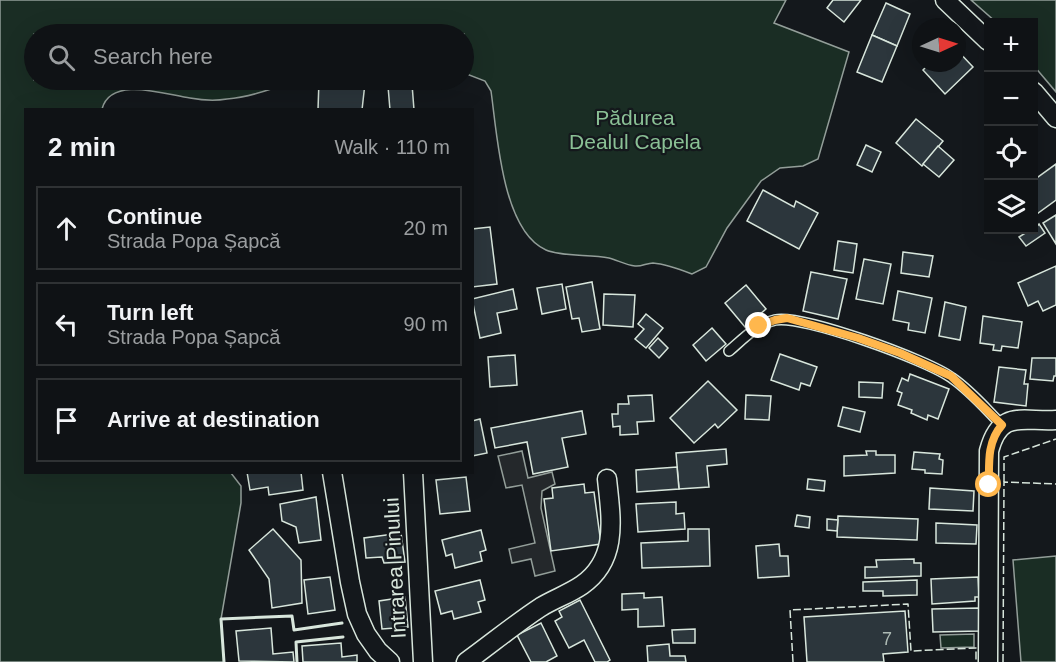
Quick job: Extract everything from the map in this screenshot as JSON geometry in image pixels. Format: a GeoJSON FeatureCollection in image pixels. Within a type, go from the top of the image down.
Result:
{"type":"FeatureCollection","features":[{"type":"Feature","properties":{"kind":"street"},"geometry":{"type":"LineString","coordinates":[[945,0],[984,37]]}},
{"type":"Feature","properties":{"kind":"street"},"geometry":{"type":"LineString","coordinates":[[1038,97],[1056,118]]}},
{"type":"Feature","properties":{"kind":"street"},"geometry":{"type":"LineString","coordinates":[[988,662],[989,451],[996,432],[1002,425],[1017,419],[1056,420]]}},
{"type":"Feature","properties":{"kind":"street"},"geometry":{"type":"LineString","coordinates":[[332,474],[357,614],[366,634],[378,651],[390,662]]}},
{"type":"Feature","properties":{"kind":"street","name":"Intrarea Pinului"},"geometry":{"type":"LineString","coordinates":[[413,474],[423,662]]}},
{"type":"Feature","properties":{"kind":"street"},"geometry":{"type":"LineString","coordinates":[[466,662],[541,608],[583,585],[597,571],[610,543],[612,528],[607,479]]}},
{"type":"Feature","properties":{"kind":"lane"},"geometry":{"type":"LineString","coordinates":[[729,351],[759,326],[787,318],[869,341],[951,376],[1002,425]]}},
{"type":"Feature","properties":{"kind":"green space","name":"Pădurea Dealul Capela"},"geometry":{"type":"Polygon","coordinates":[[[0,0],[786,0],[774,23],[849,52],[818,159],[803,166],[780,168],[761,181],[727,228],[706,267],[692,274],[658,264],[635,266],[609,258],[553,252],[546,250],[531,239],[520,223],[504,179],[491,91],[485,81],[474,77],[474,24],[24,24],[24,90],[128,90],[116,93],[107,99],[102,108],[24,108],[24,474],[232,474],[241,486],[241,503],[221,619],[224,662],[0,662],[0,0]]]}},
{"type":"Feature","properties":{"kind":"green space"},"geometry":{"type":"Polygon","coordinates":[[[971,0],[1056,0],[1056,92],[1038,71],[1038,18],[991,18],[971,0]]]}},
{"type":"Feature","properties":{"kind":"green space","name":"Pădurea Dealul Capela"},"geometry":{"type":"Polygon","coordinates":[[[141,90],[267,90],[222,100],[199,99],[141,90]]]}},
{"type":"Feature","properties":{"kind":"green space"},"geometry":{"type":"Polygon","coordinates":[[[1056,556],[1056,662],[1021,662],[1013,560],[1056,556]]]}},
{"type":"Feature","properties":{"kind":"green space"},"geometry":{"type":"Polygon","coordinates":[[[974,634],[974,647],[941,648],[940,635],[974,634]]]}},
{"type":"Feature","properties":{"kind":"shaded area"},"geometry":{"type":"Polygon","coordinates":[[[522,451],[528,478],[552,472],[555,484],[542,491],[541,508],[555,571],[535,576],[531,559],[512,563],[509,549],[535,543],[522,485],[506,488],[498,456],[522,451]]]}},
{"type":"Feature","properties":{"kind":"building"},"geometry":{"type":"Polygon","coordinates":[[[833,0],[861,0],[844,22],[827,8],[833,0]]]}},
{"type":"Feature","properties":{"kind":"building"},"geometry":{"type":"Polygon","coordinates":[[[886,3],[910,14],[897,46],[872,35],[886,3]]]}},
{"type":"Feature","properties":{"kind":"building"},"geometry":{"type":"Polygon","coordinates":[[[872,35],[897,46],[882,82],[857,72],[872,35]]]}},
{"type":"Feature","properties":{"kind":"building"},"geometry":{"type":"Polygon","coordinates":[[[966,60],[973,67],[945,94],[925,72],[966,72],[966,60]]]}},
{"type":"Feature","properties":{"kind":"building"},"geometry":{"type":"Polygon","coordinates":[[[319,90],[364,90],[362,108],[318,108],[319,90]]]}},
{"type":"Feature","properties":{"kind":"building"},"geometry":{"type":"Polygon","coordinates":[[[388,90],[412,90],[414,108],[390,108],[388,90]]]}},
{"type":"Feature","properties":{"kind":"building"},"geometry":{"type":"Polygon","coordinates":[[[916,119],[943,141],[922,166],[896,143],[916,119]]]}},
{"type":"Feature","properties":{"kind":"building"},"geometry":{"type":"Polygon","coordinates":[[[866,145],[881,152],[872,172],[857,165],[866,145]]]}},
{"type":"Feature","properties":{"kind":"building"},"geometry":{"type":"Polygon","coordinates":[[[938,146],[954,160],[939,177],[923,164],[938,146]]]}},
{"type":"Feature","properties":{"kind":"building"},"geometry":{"type":"Polygon","coordinates":[[[1056,164],[1056,200],[1038,213],[1038,180],[1038,177],[1056,164]]]}},
{"type":"Feature","properties":{"kind":"building"},"geometry":{"type":"Polygon","coordinates":[[[763,190],[794,207],[796,201],[818,213],[799,249],[747,221],[763,190]]]}},
{"type":"Feature","properties":{"kind":"building"},"geometry":{"type":"Polygon","coordinates":[[[1056,215],[1056,244],[1043,223],[1056,215]]]}},
{"type":"Feature","properties":{"kind":"building"},"geometry":{"type":"Polygon","coordinates":[[[1038,225],[1045,233],[1026,246],[1019,237],[1024,234],[1038,234],[1038,225]]]}},
{"type":"Feature","properties":{"kind":"building"},"geometry":{"type":"Polygon","coordinates":[[[490,227],[497,284],[474,287],[474,229],[490,227]]]}},
{"type":"Feature","properties":{"kind":"building"},"geometry":{"type":"Polygon","coordinates":[[[838,241],[857,244],[853,273],[834,270],[838,241]]]}},
{"type":"Feature","properties":{"kind":"building"},"geometry":{"type":"Polygon","coordinates":[[[903,252],[933,256],[929,277],[901,273],[903,252]]]}},
{"type":"Feature","properties":{"kind":"building"},"geometry":{"type":"Polygon","coordinates":[[[864,259],[891,264],[883,304],[856,299],[864,259]]]}},
{"type":"Feature","properties":{"kind":"building"},"geometry":{"type":"Polygon","coordinates":[[[1056,266],[1056,305],[1043,311],[1038,301],[1028,306],[1018,283],[1056,266]]]}},
{"type":"Feature","properties":{"kind":"building"},"geometry":{"type":"Polygon","coordinates":[[[811,272],[847,279],[838,319],[803,311],[811,272]]]}},
{"type":"Feature","properties":{"kind":"building"},"geometry":{"type":"Polygon","coordinates":[[[592,282],[600,329],[582,332],[579,318],[572,319],[566,287],[592,282]]]}},
{"type":"Feature","properties":{"kind":"building"},"geometry":{"type":"Polygon","coordinates":[[[562,284],[566,309],[542,314],[537,288],[562,284]]]}},
{"type":"Feature","properties":{"kind":"building"},"geometry":{"type":"Polygon","coordinates":[[[746,285],[766,309],[745,327],[725,303],[746,285]]]}},
{"type":"Feature","properties":{"kind":"building"},"geometry":{"type":"Polygon","coordinates":[[[513,289],[517,309],[497,313],[501,333],[480,338],[474,299],[513,289]]]}},
{"type":"Feature","properties":{"kind":"building"},"geometry":{"type":"Polygon","coordinates":[[[898,291],[932,298],[925,333],[908,330],[909,323],[893,320],[898,291]]]}},
{"type":"Feature","properties":{"kind":"building"},"geometry":{"type":"Polygon","coordinates":[[[604,294],[635,295],[633,327],[603,325],[604,294]]]}},
{"type":"Feature","properties":{"kind":"building"},"geometry":{"type":"Polygon","coordinates":[[[945,302],[966,307],[960,340],[939,336],[945,302]]]}},
{"type":"Feature","properties":{"kind":"building"},"geometry":{"type":"Polygon","coordinates":[[[646,314],[663,328],[646,348],[635,339],[644,329],[638,324],[646,314]]]}},
{"type":"Feature","properties":{"kind":"building"},"geometry":{"type":"Polygon","coordinates":[[[983,316],[1022,322],[1018,348],[1002,346],[1001,351],[993,350],[994,345],[980,343],[983,316]]]}},
{"type":"Feature","properties":{"kind":"building"},"geometry":{"type":"Polygon","coordinates":[[[712,328],[726,344],[706,361],[693,345],[712,328]]]}},
{"type":"Feature","properties":{"kind":"building"},"geometry":{"type":"Polygon","coordinates":[[[658,338],[668,348],[659,358],[649,348],[658,338]]]}},
{"type":"Feature","properties":{"kind":"building"},"geometry":{"type":"Polygon","coordinates":[[[780,354],[817,367],[810,386],[801,383],[799,390],[771,380],[780,354]]]}},
{"type":"Feature","properties":{"kind":"building"},"geometry":{"type":"Polygon","coordinates":[[[515,355],[517,385],[490,387],[488,357],[515,355]]]}},
{"type":"Feature","properties":{"kind":"building"},"geometry":{"type":"Polygon","coordinates":[[[1032,358],[1056,358],[1056,376],[1053,381],[1030,379],[1032,358]]]}},
{"type":"Feature","properties":{"kind":"building"},"geometry":{"type":"Polygon","coordinates":[[[999,367],[1026,370],[1024,384],[1028,384],[1026,406],[994,402],[999,367]]]}},
{"type":"Feature","properties":{"kind":"building"},"geometry":{"type":"Polygon","coordinates":[[[910,374],[949,389],[938,419],[928,415],[927,420],[911,413],[912,410],[898,405],[902,393],[897,391],[902,378],[908,381],[910,374]]]}},
{"type":"Feature","properties":{"kind":"building"},"geometry":{"type":"Polygon","coordinates":[[[708,381],[737,410],[718,428],[715,424],[694,443],[670,418],[708,381]]]}},
{"type":"Feature","properties":{"kind":"building"},"geometry":{"type":"Polygon","coordinates":[[[859,382],[883,383],[882,398],[859,397],[859,382]]]}},
{"type":"Feature","properties":{"kind":"building"},"geometry":{"type":"Polygon","coordinates":[[[652,395],[654,421],[637,422],[638,434],[620,435],[620,426],[613,427],[612,414],[618,414],[618,404],[629,404],[628,396],[652,395]]]}},
{"type":"Feature","properties":{"kind":"building"},"geometry":{"type":"Polygon","coordinates":[[[746,395],[771,396],[769,420],[745,419],[746,395]]]}},
{"type":"Feature","properties":{"kind":"building"},"geometry":{"type":"Polygon","coordinates":[[[843,407],[865,412],[860,432],[838,426],[843,407]]]}},
{"type":"Feature","properties":{"kind":"building"},"geometry":{"type":"Polygon","coordinates":[[[582,411],[586,434],[562,438],[568,467],[533,474],[527,442],[495,448],[491,428],[582,411]]]}},
{"type":"Feature","properties":{"kind":"building"},"geometry":{"type":"Polygon","coordinates":[[[480,419],[487,453],[474,456],[474,420],[480,419]]]}},
{"type":"Feature","properties":{"kind":"building"},"geometry":{"type":"Polygon","coordinates":[[[726,449],[727,464],[707,466],[709,487],[679,489],[676,453],[726,449]]]}},
{"type":"Feature","properties":{"kind":"building"},"geometry":{"type":"Polygon","coordinates":[[[866,451],[876,451],[876,455],[895,455],[895,473],[844,476],[844,456],[867,455],[866,451]]]}},
{"type":"Feature","properties":{"kind":"building"},"geometry":{"type":"Polygon","coordinates":[[[914,452],[940,454],[939,459],[943,460],[942,474],[925,473],[925,470],[912,469],[914,452]]]}},
{"type":"Feature","properties":{"kind":"building"},"geometry":{"type":"Polygon","coordinates":[[[677,467],[679,489],[637,492],[636,470],[677,467]]]}},
{"type":"Feature","properties":{"kind":"building"},"geometry":{"type":"Polygon","coordinates":[[[247,474],[301,474],[303,490],[269,495],[268,487],[250,490],[247,474]]]}},
{"type":"Feature","properties":{"kind":"building"},"geometry":{"type":"Polygon","coordinates":[[[466,477],[470,511],[440,514],[436,480],[466,477]]]}},
{"type":"Feature","properties":{"kind":"building"},"geometry":{"type":"Polygon","coordinates":[[[808,479],[825,481],[824,491],[807,489],[808,479]]]}},
{"type":"Feature","properties":{"kind":"building"},"geometry":{"type":"Polygon","coordinates":[[[584,484],[585,493],[594,492],[601,544],[551,551],[544,499],[553,498],[552,488],[584,484]]]}},
{"type":"Feature","properties":{"kind":"building"},"geometry":{"type":"Polygon","coordinates":[[[930,488],[974,491],[973,511],[929,509],[930,488]]]}},
{"type":"Feature","properties":{"kind":"building"},"geometry":{"type":"Polygon","coordinates":[[[316,497],[321,540],[299,543],[296,527],[282,521],[280,504],[316,497]]]}},
{"type":"Feature","properties":{"kind":"building"},"geometry":{"type":"Polygon","coordinates":[[[676,502],[676,514],[684,513],[685,529],[638,532],[636,504],[676,502]]]}},
{"type":"Feature","properties":{"kind":"building"},"geometry":{"type":"Polygon","coordinates":[[[797,515],[810,517],[809,528],[795,526],[797,515]]]}},
{"type":"Feature","properties":{"kind":"building"},"geometry":{"type":"Polygon","coordinates":[[[838,516],[918,519],[917,540],[837,537],[838,516]]]}},
{"type":"Feature","properties":{"kind":"building"},"geometry":{"type":"Polygon","coordinates":[[[827,519],[838,520],[837,531],[827,530],[827,519]]]}},
{"type":"Feature","properties":{"kind":"building"},"geometry":{"type":"Polygon","coordinates":[[[936,523],[977,525],[976,544],[936,543],[936,523]]]}},
{"type":"Feature","properties":{"kind":"building"},"geometry":{"type":"Polygon","coordinates":[[[273,529],[301,560],[302,603],[272,608],[269,579],[249,550],[273,529]]]}},
{"type":"Feature","properties":{"kind":"building"},"geometry":{"type":"Polygon","coordinates":[[[688,529],[709,529],[710,566],[642,568],[641,543],[688,541],[688,529]]]}},
{"type":"Feature","properties":{"kind":"building"},"geometry":{"type":"Polygon","coordinates":[[[481,530],[486,550],[480,552],[482,561],[455,568],[452,554],[446,556],[442,540],[481,530]]]}},
{"type":"Feature","properties":{"kind":"building"},"geometry":{"type":"Polygon","coordinates":[[[401,533],[405,562],[384,563],[382,557],[366,558],[364,538],[401,533]]]}},
{"type":"Feature","properties":{"kind":"building"},"geometry":{"type":"Polygon","coordinates":[[[779,544],[780,556],[788,556],[789,576],[758,578],[756,546],[779,544]]]}},
{"type":"Feature","properties":{"kind":"building"},"geometry":{"type":"Polygon","coordinates":[[[914,559],[914,563],[921,563],[921,576],[865,578],[865,567],[877,567],[876,560],[914,559]]]}},
{"type":"Feature","properties":{"kind":"building"},"geometry":{"type":"Polygon","coordinates":[[[330,577],[335,610],[308,614],[304,580],[330,577]]]}},
{"type":"Feature","properties":{"kind":"building"},"geometry":{"type":"Polygon","coordinates":[[[978,577],[979,597],[975,597],[975,601],[932,604],[931,579],[978,577]]]}},
{"type":"Feature","properties":{"kind":"building"},"geometry":{"type":"Polygon","coordinates":[[[480,580],[485,600],[478,602],[481,612],[454,619],[452,611],[441,614],[435,591],[480,580]]]}},
{"type":"Feature","properties":{"kind":"building"},"geometry":{"type":"Polygon","coordinates":[[[917,580],[917,595],[883,596],[883,591],[863,591],[863,582],[917,580]]]}},
{"type":"Feature","properties":{"kind":"building"},"geometry":{"type":"Polygon","coordinates":[[[644,593],[644,598],[662,597],[664,626],[638,627],[638,609],[622,610],[622,594],[644,593]]]}},
{"type":"Feature","properties":{"kind":"building"},"geometry":{"type":"Polygon","coordinates":[[[405,597],[408,627],[382,629],[379,601],[405,597]]]}},
{"type":"Feature","properties":{"kind":"building"},"geometry":{"type":"Polygon","coordinates":[[[580,600],[610,660],[607,662],[595,662],[584,640],[569,648],[555,621],[562,617],[559,611],[580,600]]]}},
{"type":"Feature","properties":{"kind":"building"},"geometry":{"type":"Polygon","coordinates":[[[979,608],[980,631],[933,632],[932,609],[979,608]]]}},
{"type":"Feature","properties":{"kind":"building"},"geometry":{"type":"Polygon","coordinates":[[[905,611],[908,652],[883,654],[884,662],[807,662],[804,617],[905,611]]]}},
{"type":"Feature","properties":{"kind":"building"},"geometry":{"type":"Polygon","coordinates":[[[541,623],[557,656],[546,662],[531,662],[517,635],[541,623]]]}},
{"type":"Feature","properties":{"kind":"building"},"geometry":{"type":"Polygon","coordinates":[[[271,628],[273,654],[293,652],[294,662],[239,661],[236,631],[271,628]]]}},
{"type":"Feature","properties":{"kind":"building"},"geometry":{"type":"Polygon","coordinates":[[[695,629],[695,643],[673,643],[672,630],[695,629]]]}},
{"type":"Feature","properties":{"kind":"building"},"geometry":{"type":"Polygon","coordinates":[[[341,643],[342,657],[357,655],[357,662],[303,662],[302,646],[341,643]]]}},
{"type":"Feature","properties":{"kind":"building"},"geometry":{"type":"Polygon","coordinates":[[[669,644],[670,656],[685,656],[686,662],[648,662],[647,646],[669,644]]]}},
{"type":"Feature","properties":{"kind":"fence"},"geometry":{"type":"LineString","coordinates":[[1004,482],[1004,457],[1056,439]]}},
{"type":"Feature","properties":{"kind":"fence"},"geometry":{"type":"LineString","coordinates":[[1003,662],[1004,482],[1056,484]]}},
{"type":"Feature","properties":{"kind":"fence"},"geometry":{"type":"LineString","coordinates":[[793,662],[790,610],[908,604],[911,651],[976,648],[976,662]]}},
{"type":"Feature","properties":{"kind":"wall"},"geometry":{"type":"LineString","coordinates":[[224,662],[221,619],[292,616],[294,630],[342,623]]}},
{"type":"Feature","properties":{"kind":"wall"},"geometry":{"type":"LineString","coordinates":[[297,662],[296,642],[343,637]]}},
{"type":"Feature","properties":{"kind":"route"},"geometry":{"type":"LineString","coordinates":[[759,326],[787,318],[858,338],[900,353],[951,376],[1002,425],[992,440],[989,451],[989,485]]}}]}
